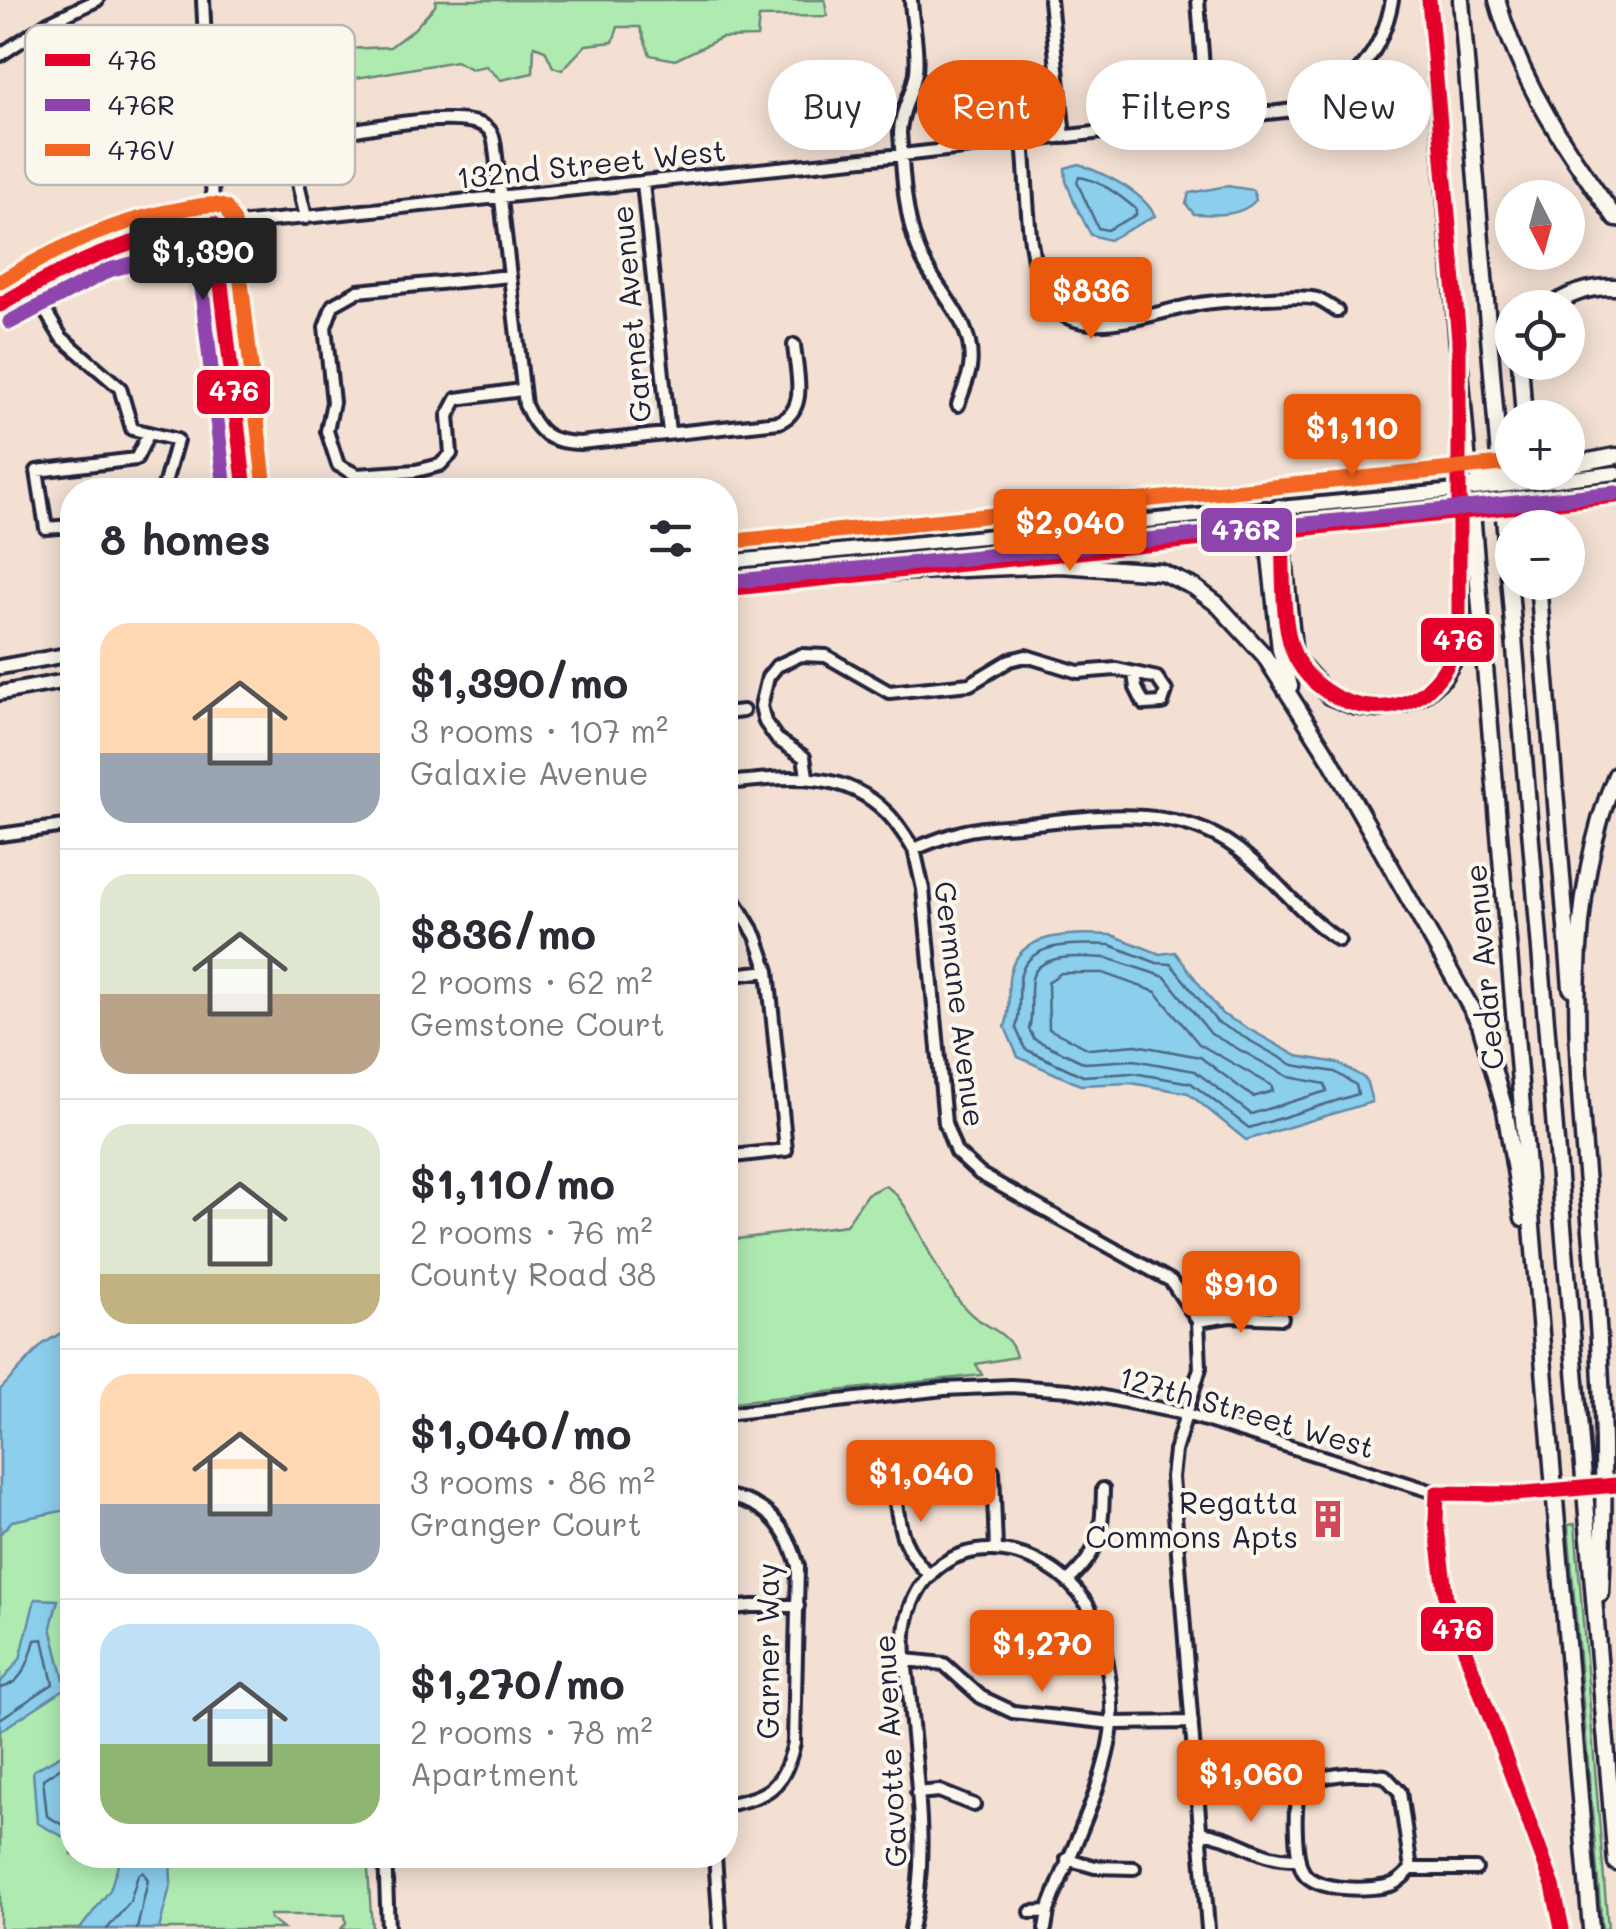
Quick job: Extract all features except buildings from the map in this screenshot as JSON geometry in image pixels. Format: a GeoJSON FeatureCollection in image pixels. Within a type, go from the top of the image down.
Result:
{"type":"FeatureCollection","features":[{"type":"Feature","properties":{"kind":"highway","name":"Cedar Avenue"},"geometry":{"type":"LineString","coordinates":[[1429,0],[1591,1929]]}},
{"type":"Feature","properties":{"kind":"highway","name":"Cedar Avenue"},"geometry":{"type":"LineString","coordinates":[[1461,0],[1616,1864]]}},
{"type":"Feature","properties":{"kind":"highway"},"geometry":{"type":"LineString","coordinates":[[1497,0],[1531,87],[1563,146],[1616,219]]}},
{"type":"Feature","properties":{"kind":"highway"},"geometry":{"type":"LineString","coordinates":[[1584,290],[1616,288]]}},
{"type":"Feature","properties":{"kind":"highway"},"geometry":{"type":"LineString","coordinates":[[1272,508],[1294,657],[1315,684],[1329,696],[1354,706],[1377,709],[1404,704],[1423,695],[1443,678],[1455,658],[1460,636],[1458,340]]}},
{"type":"Feature","properties":{"kind":"highway"},"geometry":{"type":"LineString","coordinates":[[1585,462],[1616,456]]}},
{"type":"Feature","properties":{"kind":"highway"},"geometry":{"type":"LineString","coordinates":[[1462,490],[1495,477]]}},
{"type":"Feature","properties":{"kind":"highway"},"geometry":{"type":"LineString","coordinates":[[1275,531],[1280,650],[1296,706]]}},
{"type":"Feature","properties":{"kind":"highway"},"geometry":{"type":"LineString","coordinates":[[868,573],[1060,565],[1161,572],[1194,587],[1217,604],[1264,655],[1330,758],[1480,1024],[1505,1110],[1540,1316]]}},
{"type":"Feature","properties":{"kind":"highway"},"geometry":{"type":"LineString","coordinates":[[1539,600],[1578,1048]]}},
{"type":"Feature","properties":{"kind":"highway"},"geometry":{"type":"LineString","coordinates":[[1599,1655],[1603,1556],[1600,1394],[1578,1048],[1580,931],[1589,868],[1616,776]]}},
{"type":"Feature","properties":{"kind":"highway"},"geometry":{"type":"LineString","coordinates":[[1437,1493],[1436,1521],[1446,1598],[1553,1886],[1562,1929]]}},
{"type":"Feature","properties":{"kind":"main road"},"geometry":{"type":"LineString","coordinates":[[738,561],[1616,473]]}},
{"type":"Feature","properties":{"kind":"main road"},"geometry":{"type":"LineString","coordinates":[[738,587],[1616,496]]}},
{"type":"Feature","properties":{"kind":"main road"},"geometry":{"type":"LineString","coordinates":[[0,668],[60,656]]}},
{"type":"Feature","properties":{"kind":"main road"},"geometry":{"type":"LineString","coordinates":[[0,693],[60,682]]}},
{"type":"Feature","properties":{"kind":"street"},"geometry":{"type":"LineString","coordinates":[[45,25],[97,0]]}},
{"type":"Feature","properties":{"kind":"street"},"geometry":{"type":"LineString","coordinates":[[203,0],[204,25]]}},
{"type":"Feature","properties":{"kind":"street"},"geometry":{"type":"LineString","coordinates":[[911,0],[916,66],[911,95],[900,121],[908,213],[917,248],[969,340],[970,367],[958,405]]}},
{"type":"Feature","properties":{"kind":"street"},"geometry":{"type":"LineString","coordinates":[[1050,0],[1056,60]]}},
{"type":"Feature","properties":{"kind":"street"},"geometry":{"type":"LineString","coordinates":[[1198,0],[1202,60]]}},
{"type":"Feature","properties":{"kind":"street","name":"132nd Street West"},"geometry":{"type":"LineString","coordinates":[[1267,114],[1303,109],[1330,96],[1368,64],[1384,32],[1392,0]]}},
{"type":"Feature","properties":{"kind":"street"},"geometry":{"type":"LineString","coordinates":[[0,55],[25,38]]}},
{"type":"Feature","properties":{"kind":"street","name":"Garnet Avenue"},"geometry":{"type":"LineString","coordinates":[[355,132],[458,120],[487,128],[493,136],[522,390],[532,423],[558,440],[580,443],[669,433],[643,183]]}},
{"type":"Feature","properties":{"kind":"street","name":"132nd Street West"},"geometry":{"type":"LineString","coordinates":[[0,305],[73,261],[116,243],[162,232],[945,150]]}},
{"type":"Feature","properties":{"kind":"street"},"geometry":{"type":"LineString","coordinates":[[1024,150],[1036,269],[1046,298],[1066,317],[1097,323],[1145,318],[1194,304],[1314,298],[1337,311]]}},
{"type":"Feature","properties":{"kind":"street"},"geometry":{"type":"LineString","coordinates":[[212,185],[244,478]]}},
{"type":"Feature","properties":{"kind":"street","name":"Garnet Avenue"},"geometry":{"type":"LineString","coordinates":[[300,185],[306,218]]}},
{"type":"Feature","properties":{"kind":"street"},"geometry":{"type":"LineString","coordinates":[[510,276],[358,291],[333,305],[326,327],[333,402],[327,430],[334,459],[344,470],[357,475],[432,468],[450,454],[448,416],[457,399],[522,390]]}},
{"type":"Feature","properties":{"kind":"street"},"geometry":{"type":"LineString","coordinates":[[30,286],[60,337],[120,388],[132,429],[177,440],[166,478]]}},
{"type":"Feature","properties":{"kind":"street"},"geometry":{"type":"LineString","coordinates":[[669,433],[790,418],[799,401],[794,345]]}},
{"type":"Feature","properties":{"kind":"street"},"geometry":{"type":"LineString","coordinates":[[60,527],[46,528],[37,472],[136,458],[148,435]]}},
{"type":"Feature","properties":{"kind":"street"},"geometry":{"type":"LineString","coordinates":[[806,776],[804,757],[777,739],[765,722],[761,706],[768,676],[787,660],[814,654],[826,656],[878,688],[899,692],[970,684],[1010,660],[1026,656],[1078,672],[1116,669],[1134,673]]}},
{"type":"Feature","properties":{"kind":"street"},"geometry":{"type":"LineString","coordinates":[[738,711],[742,711]]}},
{"type":"Feature","properties":{"kind":"street"},"geometry":{"type":"LineString","coordinates":[[738,782],[806,776],[834,781],[859,791],[886,812],[914,849],[961,831],[1116,814],[1159,818],[1198,829],[1234,846],[1275,881],[1315,924],[1339,940]]}},
{"type":"Feature","properties":{"kind":"street"},"geometry":{"type":"LineString","coordinates":[[0,834],[60,826]]}},
{"type":"Feature","properties":{"kind":"street","name":"Germane Avenue"},"geometry":{"type":"LineString","coordinates":[[914,849],[924,889],[945,1123],[956,1152],[980,1174],[1170,1280],[1198,1321]]}},
{"type":"Feature","properties":{"kind":"street"},"geometry":{"type":"LineString","coordinates":[[738,906],[756,936],[768,971],[786,1150],[738,1156]]}},
{"type":"Feature","properties":{"kind":"street"},"geometry":{"type":"LineString","coordinates":[[738,974],[768,971]]}},
{"type":"Feature","properties":{"kind":"street"},"geometry":{"type":"LineString","coordinates":[[1208,1929],[1172,1477],[1200,1368],[1198,1321],[1230,1316],[1282,1318]]}},
{"type":"Feature","properties":{"kind":"street","name":"127th Street West"},"geometry":{"type":"LineString","coordinates":[[738,1413],[944,1389],[1011,1386],[1069,1390],[1186,1414],[1437,1493],[1515,1494],[1616,1485]]}},
{"type":"Feature","properties":{"kind":"street"},"geometry":{"type":"LineString","coordinates":[[993,1470],[996,1548]]}},
{"type":"Feature","properties":{"kind":"street"},"geometry":{"type":"LineString","coordinates":[[893,1484],[903,1542],[930,1576],[961,1555],[996,1548],[1033,1556],[1068,1581],[1089,1608],[1104,1642],[1112,1723],[1103,1769],[1067,1858],[1045,1929]]}},
{"type":"Feature","properties":{"kind":"street"},"geometry":{"type":"LineString","coordinates":[[1068,1581],[1089,1562],[1102,1532],[1102,1489]]}},
{"type":"Feature","properties":{"kind":"street","name":"Garner Way"},"geometry":{"type":"LineString","coordinates":[[738,1498],[771,1514],[790,1538],[798,1566],[794,1743],[789,1766],[777,1784],[760,1798],[738,1802]]}},
{"type":"Feature","properties":{"kind":"street","name":"Gavotte Avenue"},"geometry":{"type":"LineString","coordinates":[[911,1929],[922,1870],[906,1660],[908,1614],[916,1594],[930,1576]]}},
{"type":"Feature","properties":{"kind":"street"},"geometry":{"type":"LineString","coordinates":[[738,1607],[798,1606]]}},
{"type":"Feature","properties":{"kind":"street"},"geometry":{"type":"LineString","coordinates":[[906,1660],[944,1664],[982,1697],[1013,1712],[1112,1723],[1192,1722]]}},
{"type":"Feature","properties":{"kind":"street"},"geometry":{"type":"LineString","coordinates":[[1286,1782],[1301,1788],[1340,1775],[1386,1776],[1400,1792],[1411,1869]]}},
{"type":"Feature","properties":{"kind":"street"},"geometry":{"type":"LineString","coordinates":[[1301,1788],[1296,1799],[1300,1859],[1304,1873],[1312,1880],[1330,1886],[1376,1888],[1395,1883],[1411,1869],[1476,1870]]}},
{"type":"Feature","properties":{"kind":"street"},"geometry":{"type":"LineString","coordinates":[[917,1793],[939,1791],[974,1805]]}},
{"type":"Feature","properties":{"kind":"street"},"geometry":{"type":"LineString","coordinates":[[1200,1832],[1234,1839],[1268,1858],[1300,1859]]}},
{"type":"Feature","properties":{"kind":"street"},"geometry":{"type":"LineString","coordinates":[[1067,1858],[1095,1867],[1134,1868]]}},
{"type":"Feature","properties":{"kind":"street"},"geometry":{"type":"LineString","coordinates":[[385,1868],[388,1929]]}},
{"type":"Feature","properties":{"kind":"street"},"geometry":{"type":"LineString","coordinates":[[716,1868],[720,1929]]}},
{"type":"Feature","properties":{"kind":"street"},"geometry":{"type":"LineString","coordinates":[[1031,1912],[1048,1911]]}},
{"type":"Feature","properties":{"kind":"green space"},"geometry":{"type":"Polygon","coordinates":[[[436,0],[825,0],[827,16],[759,17],[757,37],[721,38],[675,60],[650,55],[640,27],[618,27],[613,42],[586,45],[562,70],[553,67],[545,50],[534,46],[533,73],[501,80],[486,66],[471,69],[456,61],[355,78],[355,49],[390,47],[435,6],[436,0]]]}},
{"type":"Feature","properties":{"kind":"green space"},"geometry":{"type":"Polygon","coordinates":[[[884,1186],[892,1190],[960,1302],[1004,1337],[1016,1357],[976,1364],[982,1375],[738,1402],[738,1239],[846,1225],[867,1194],[884,1186]]]}},
{"type":"Feature","properties":{"kind":"green space"},"geometry":{"type":"Polygon","coordinates":[[[60,1440],[60,1868],[368,1868],[372,1929],[341,1929],[346,1923],[345,1915],[270,1915],[283,1929],[0,1929],[0,1448],[60,1440]]]}},
{"type":"Feature","properties":{"kind":"green space"},"geometry":{"type":"Polygon","coordinates":[[[1575,1524],[1608,1929],[1602,1929],[1568,1525],[1575,1524]]]}},
{"type":"Feature","properties":{"kind":"water"},"geometry":{"type":"Polygon","coordinates":[[[1079,164],[1132,191],[1155,216],[1109,240],[1091,235],[1066,181],[1065,168],[1079,164]]]}},
{"type":"Feature","properties":{"kind":"water"},"geometry":{"type":"Polygon","coordinates":[[[1227,186],[1253,190],[1256,200],[1243,210],[1219,214],[1194,214],[1186,204],[1189,193],[1227,186]]]}},
{"type":"Feature","properties":{"kind":"water"},"geometry":{"type":"Polygon","coordinates":[[[1112,935],[1160,954],[1175,952],[1222,1014],[1297,1056],[1338,1063],[1366,1079],[1372,1102],[1246,1140],[1188,1093],[1131,1083],[1080,1085],[1018,1057],[1005,1027],[1010,973],[1016,959],[1025,948],[1052,937],[1112,935]]]}},
{"type":"Feature","properties":{"kind":"water"},"geometry":{"type":"Polygon","coordinates":[[[60,1334],[60,1511],[12,1521],[0,1534],[0,1390],[43,1344],[60,1334]]]}},
{"type":"Feature","properties":{"kind":"water"},"geometry":{"type":"Polygon","coordinates":[[[35,1599],[58,1600],[51,1627],[60,1664],[60,1692],[0,1731],[0,1683],[20,1659],[35,1599]]]}},
{"type":"Feature","properties":{"kind":"water"},"geometry":{"type":"Polygon","coordinates":[[[60,1756],[60,1835],[37,1823],[33,1771],[60,1756]]]}},
{"type":"Feature","properties":{"kind":"water"},"geometry":{"type":"Polygon","coordinates":[[[117,1868],[170,1868],[171,1883],[159,1929],[80,1929],[110,1890],[117,1868]]]}},
{"type":"Feature","properties":{"kind":"transit line","name":"476"},"geometry":{"type":"LineString","coordinates":[[1282,530],[1288,632],[1297,660],[1309,676],[1341,700],[1361,706],[1400,705],[1418,697],[1434,683],[1459,636],[1459,340],[1429,0]]}},
{"type":"Feature","properties":{"kind":"transit line","name":"476V"},"geometry":{"type":"LineString","coordinates":[[0,282],[67,246],[114,227],[198,206],[226,208],[234,222],[264,478]]}},
{"type":"Feature","properties":{"kind":"transit line","name":"476"},"geometry":{"type":"LineString","coordinates":[[0,305],[103,253],[156,236],[214,224],[244,478]]}},
{"type":"Feature","properties":{"kind":"transit line","name":"476R"},"geometry":{"type":"LineString","coordinates":[[10,322],[109,270],[197,247],[224,478]]}},
{"type":"Feature","properties":{"kind":"transit line","name":"476V"},"geometry":{"type":"LineString","coordinates":[[738,541],[1495,465]]}},
{"type":"Feature","properties":{"kind":"transit line","name":"476R"},"geometry":{"type":"LineString","coordinates":[[738,581],[1616,493]]}},
{"type":"Feature","properties":{"kind":"transit line","name":"476"},"geometry":{"type":"LineString","coordinates":[[738,588],[1616,496]]}},
{"type":"Feature","properties":{"kind":"transit line","name":"476"},"geometry":{"type":"LineString","coordinates":[[1562,1929],[1553,1886],[1446,1599],[1436,1521],[1437,1493],[1515,1494],[1616,1485]]}},
{"type":"Feature","properties":{"kind":"place","name":"Regatta Commons Apts"},"geometry":{"type":"Point","coordinates":[1328,1519]}}]}
